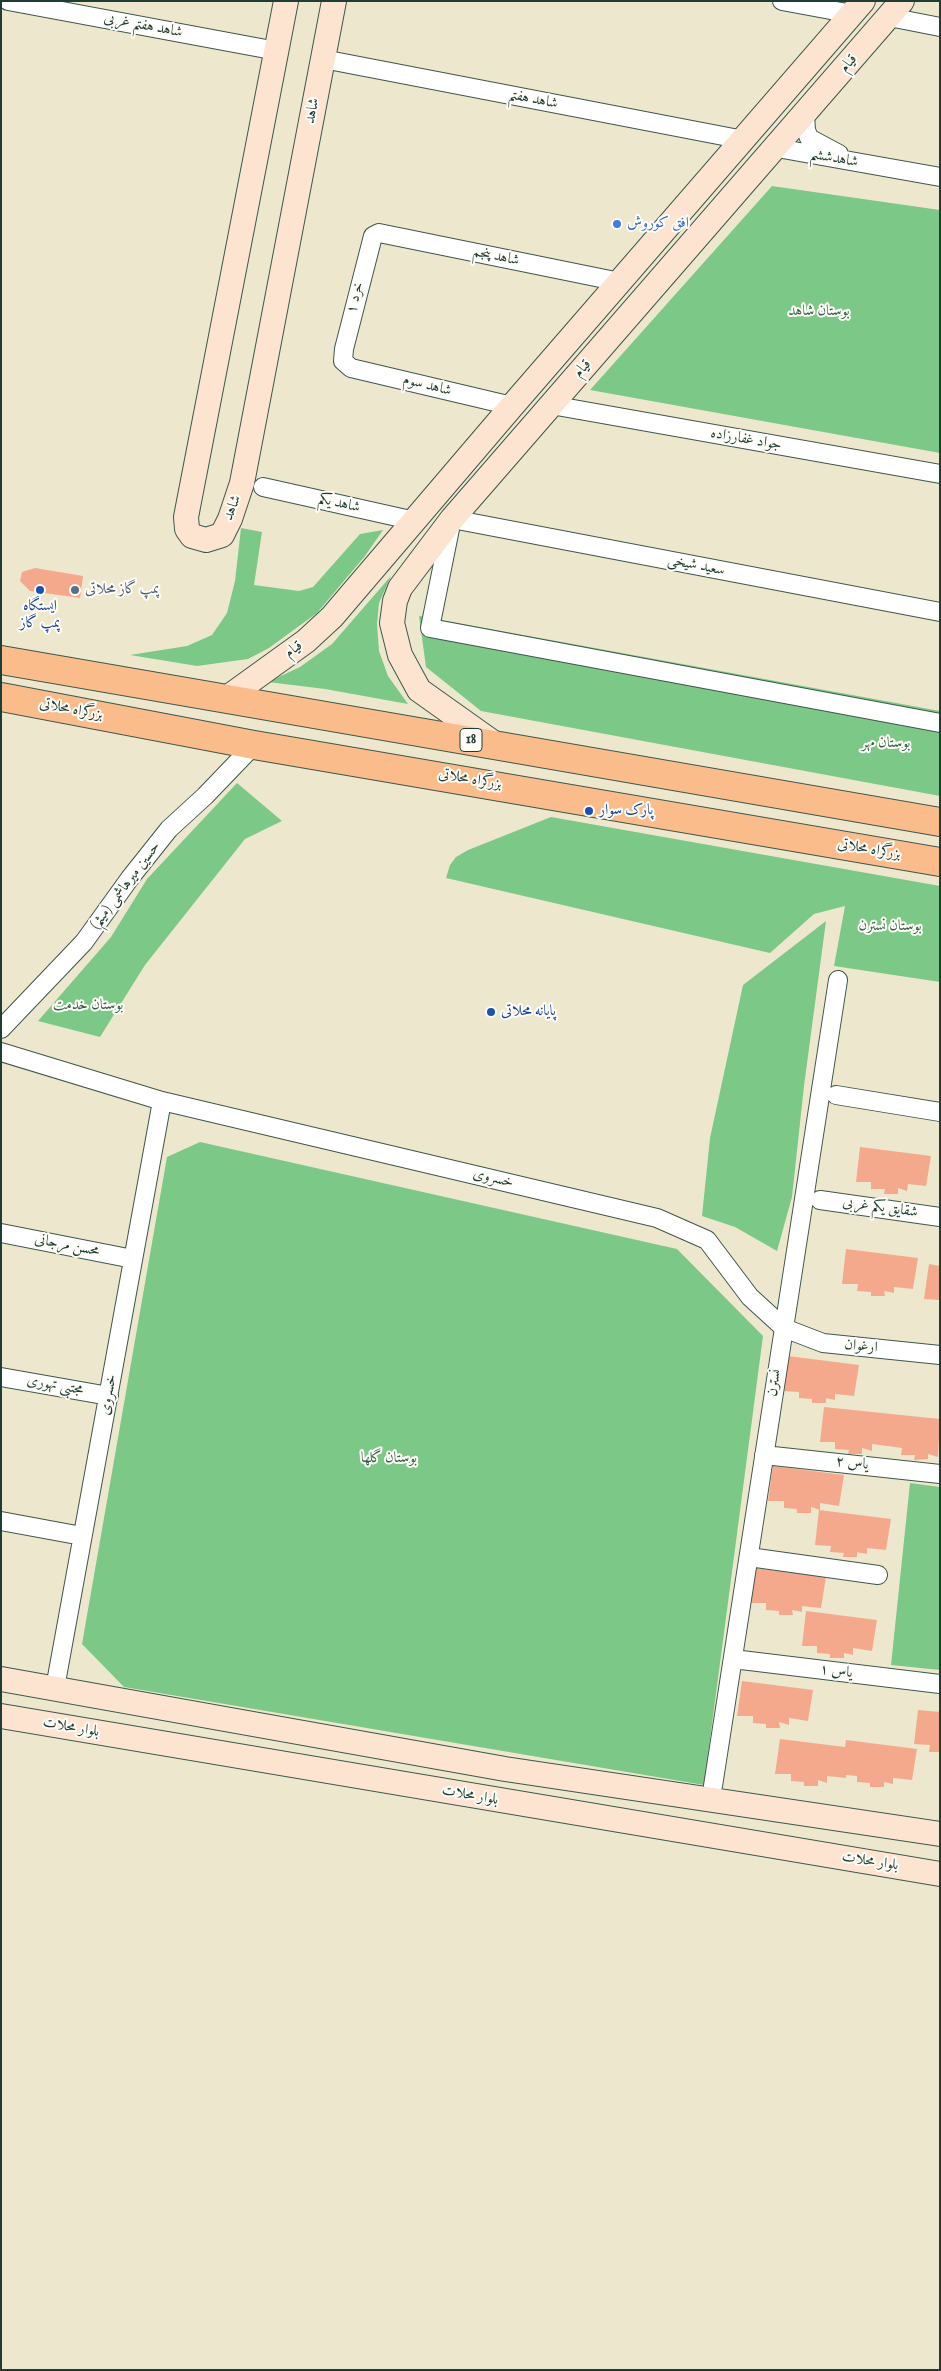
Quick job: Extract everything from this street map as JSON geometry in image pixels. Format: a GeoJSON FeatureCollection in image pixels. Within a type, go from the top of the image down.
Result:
{"type":"FeatureCollection","features":[{"type":"Feature","properties":{"kind":"highway","name":"18"},"geometry":{"type":"LineString","coordinates":[[1,660],[940,822]]}},
{"type":"Feature","properties":{"kind":"highway","name":"بزرگراه محلاتی"},"geometry":{"type":"LineString","coordinates":[[1,696],[254,745],[940,862]]}},
{"type":"Feature","properties":{"kind":"highway"},"geometry":{"type":"LineString","coordinates":[[868,849],[892,842],[896,832],[879,811]]}},
{"type":"Feature","properties":{"kind":"street","name":"شاهد هفتم غربی"},"geometry":{"type":"LineString","coordinates":[[8,1],[277,51]]}},
{"type":"Feature","properties":{"kind":"street","name":"شاهد"},"geometry":{"type":"LineString","coordinates":[[286,1],[186,516],[187,529],[192,536],[206,540],[222,535],[230,519],[242,483],[334,1]]}},
{"type":"Feature","properties":{"kind":"street"},"geometry":{"type":"LineString","coordinates":[[782,1],[858,7]]}},
{"type":"Feature","properties":{"kind":"street","name":"قیام"},"geometry":{"type":"LineString","coordinates":[[227,698],[306,641],[332,617],[858,7]]}},
{"type":"Feature","properties":{"kind":"street"},"geometry":{"type":"LineString","coordinates":[[896,9],[940,26]]}},
{"type":"Feature","properties":{"kind":"street","name":"قیام"},"geometry":{"type":"LineString","coordinates":[[495,744],[419,690],[400,655],[392,623],[395,601],[400,588],[452,519],[777,148],[896,9]]}},
{"type":"Feature","properties":{"kind":"street","name":"شاهد هفتم"},"geometry":{"type":"LineString","coordinates":[[323,60],[744,140]]}},
{"type":"Feature","properties":{"kind":"street","name":"شاهدششم"},"geometry":{"type":"LineString","coordinates":[[805,115],[806,130],[809,138],[820,146],[839,154],[892,169]]}},
{"type":"Feature","properties":{"kind":"street"},"geometry":{"type":"LineString","coordinates":[[744,140],[777,148]]}},
{"type":"Feature","properties":{"kind":"street","name":"شاهدششم"},"geometry":{"type":"LineString","coordinates":[[777,148],[940,177]]}},
{"type":"Feature","properties":{"kind":"street","name":"شاهد پنجم"},"geometry":{"type":"LineString","coordinates":[[373,236],[379,233],[620,282]]}},
{"type":"Feature","properties":{"kind":"street","name":"خرد ۱"},"geometry":{"type":"LineString","coordinates":[[344,361],[344,349],[373,236]]}},
{"type":"Feature","properties":{"kind":"street","name":"شاهد سوم"},"geometry":{"type":"LineString","coordinates":[[344,361],[351,368],[512,406]]}},
{"type":"Feature","properties":{"kind":"street","name":"جواد غفارزاده"},"geometry":{"type":"LineString","coordinates":[[551,405],[940,474]]}},
{"type":"Feature","properties":{"kind":"street","name":"شاهد یکم"},"geometry":{"type":"LineString","coordinates":[[263,487],[408,530]]}},
{"type":"Feature","properties":{"kind":"street"},"geometry":{"type":"LineString","coordinates":[[452,519],[430,628],[940,723]]}},
{"type":"Feature","properties":{"kind":"street","name":"سعید شیخی"},"geometry":{"type":"LineString","coordinates":[[452,519],[940,612]]}},
{"type":"Feature","properties":{"kind":"street"},"geometry":{"type":"LineString","coordinates":[[408,530],[404,548],[423,558]]}},
{"type":"Feature","properties":{"kind":"street","name":"حسین میرهاشمی (میثم)"},"geometry":{"type":"LineString","coordinates":[[1,1029],[84,942],[130,878],[169,829],[205,796],[254,745]]}},
{"type":"Feature","properties":{"kind":"street","name":"نسترن"},"geometry":{"type":"LineString","coordinates":[[713,1786],[838,980]]}},
{"type":"Feature","properties":{"kind":"street","name":"خسروی"},"geometry":{"type":"LineString","coordinates":[[1,1052],[162,1101],[657,1218],[707,1240],[750,1297],[784,1328]]}},
{"type":"Feature","properties":{"kind":"street"},"geometry":{"type":"LineString","coordinates":[[836,1095],[940,1112]]}},
{"type":"Feature","properties":{"kind":"street","name":"خسروی"},"geometry":{"type":"LineString","coordinates":[[55,1688],[162,1101]]}},
{"type":"Feature","properties":{"kind":"street","name":"شقایق یکم غربی"},"geometry":{"type":"LineString","coordinates":[[820,1200],[940,1216]]}},
{"type":"Feature","properties":{"kind":"street","name":"محسن مرجانی"},"geometry":{"type":"LineString","coordinates":[[1,1234],[133,1259]]}},
{"type":"Feature","properties":{"kind":"street","name":"ارغوان"},"geometry":{"type":"LineString","coordinates":[[784,1328],[823,1343],[940,1355]]}},
{"type":"Feature","properties":{"kind":"street","name":"مجتبی تهوری"},"geometry":{"type":"LineString","coordinates":[[1,1377],[109,1396]]}},
{"type":"Feature","properties":{"kind":"street","name":"یاس ۲"},"geometry":{"type":"LineString","coordinates":[[764,1455],[940,1474]]}},
{"type":"Feature","properties":{"kind":"street"},"geometry":{"type":"LineString","coordinates":[[1,1521],[82,1536]]}},
{"type":"Feature","properties":{"kind":"street"},"geometry":{"type":"LineString","coordinates":[[748,1557],[878,1575]]}},
{"type":"Feature","properties":{"kind":"street","name":"یاس ۱"},"geometry":{"type":"LineString","coordinates":[[733,1659],[940,1684]]}},
{"type":"Feature","properties":{"kind":"street"},"geometry":{"type":"LineString","coordinates":[[1,1679],[505,1769],[940,1834]]}},
{"type":"Feature","properties":{"kind":"street","name":"بلوار محلات"},"geometry":{"type":"LineString","coordinates":[[1,1716],[940,1874]]}},
{"type":"Feature","properties":{"kind":"green space","name":"بوستان شاهد"},"geometry":{"type":"Polygon","coordinates":[[[772,186],[940,210],[940,453],[590,390],[772,186]]]}},
{"type":"Feature","properties":{"kind":"green space"},"geometry":{"type":"Polygon","coordinates":[[[241,528],[262,532],[254,585],[299,591],[313,587],[360,534],[383,530],[365,556],[317,613],[269,648],[248,659],[197,666],[130,655],[187,646],[212,635],[227,613],[235,581],[241,528]]]}},
{"type":"Feature","properties":{"kind":"green space"},"geometry":{"type":"Polygon","coordinates":[[[391,576],[379,603],[377,624],[379,651],[388,676],[408,704],[325,689],[268,682],[300,667],[332,644],[391,576]]]}},
{"type":"Feature","properties":{"kind":"green space","name":"بوستان مهر"},"geometry":{"type":"Polygon","coordinates":[[[419,616],[940,711],[940,796],[481,711],[426,667],[419,616]]]}},
{"type":"Feature","properties":{"kind":"green space","name":"بوستان خدمت"},"geometry":{"type":"Polygon","coordinates":[[[237,783],[282,821],[245,839],[145,965],[100,1037],[38,1021],[111,937],[147,879],[237,783]]]}},
{"type":"Feature","properties":{"kind":"green space","name":"بوستان نسترن"},"geometry":{"type":"Polygon","coordinates":[[[551,817],[940,886],[940,982],[834,966],[845,906],[814,914],[770,953],[446,878],[450,865],[456,857],[468,850],[551,817]]]}},
{"type":"Feature","properties":{"kind":"green space"},"geometry":{"type":"Polygon","coordinates":[[[826,921],[804,1086],[792,1197],[777,1251],[735,1227],[702,1216],[710,1138],[743,985],[826,921]]]}},
{"type":"Feature","properties":{"kind":"green space","name":"بوستان گلها"},"geometry":{"type":"Polygon","coordinates":[[[200,1142],[677,1249],[763,1336],[704,1785],[124,1687],[82,1644],[167,1157],[200,1142]]]}},
{"type":"Feature","properties":{"kind":"green space"},"geometry":{"type":"Polygon","coordinates":[[[910,1483],[940,1487],[940,1670],[891,1665],[910,1483]]]}},
{"type":"Feature","properties":{"kind":"building"},"geometry":{"type":"Polygon","coordinates":[[[35,568],[83,576],[80,598],[30,591],[20,581],[22,572],[35,568]]]}},
{"type":"Feature","properties":{"kind":"building"},"geometry":{"type":"Polygon","coordinates":[[[860,1147],[931,1156],[926,1186],[908,1184],[907,1191],[898,1188],[898,1194],[884,1194],[885,1189],[871,1189],[871,1182],[856,1182],[860,1147]]]}},
{"type":"Feature","properties":{"kind":"building"},"geometry":{"type":"Polygon","coordinates":[[[846,1249],[918,1258],[913,1289],[894,1287],[894,1293],[884,1291],[885,1296],[871,1296],[871,1292],[857,1291],[858,1284],[842,1284],[846,1249]]]}},
{"type":"Feature","properties":{"kind":"building"},"geometry":{"type":"Polygon","coordinates":[[[929,1264],[940,1266],[940,1300],[924,1299],[929,1264]]]}},
{"type":"Feature","properties":{"kind":"building"},"geometry":{"type":"Polygon","coordinates":[[[788,1356],[859,1365],[854,1396],[835,1394],[835,1400],[826,1398],[826,1403],[812,1403],[812,1399],[799,1398],[799,1392],[784,1391],[788,1356]]]}},
{"type":"Feature","properties":{"kind":"building"},"geometry":{"type":"Polygon","coordinates":[[[824,1407],[940,1419],[938,1457],[928,1454],[928,1459],[914,1460],[915,1455],[901,1455],[902,1448],[872,1444],[872,1451],[862,1448],[862,1454],[848,1454],[849,1450],[835,1449],[835,1442],[820,1442],[824,1407]]]}},
{"type":"Feature","properties":{"kind":"building"},"geometry":{"type":"Polygon","coordinates":[[[773,1466],[844,1475],[839,1506],[820,1503],[820,1510],[811,1507],[811,1513],[797,1513],[797,1509],[784,1508],[784,1501],[768,1501],[773,1466]]]}},
{"type":"Feature","properties":{"kind":"building"},"geometry":{"type":"Polygon","coordinates":[[[819,1510],[891,1519],[886,1550],[867,1548],[867,1554],[857,1552],[857,1557],[843,1557],[844,1553],[830,1552],[831,1546],[815,1545],[819,1510]]]}},
{"type":"Feature","properties":{"kind":"building"},"geometry":{"type":"Polygon","coordinates":[[[755,1568],[826,1577],[821,1608],[802,1606],[802,1612],[792,1610],[793,1615],[779,1615],[779,1611],[766,1610],[766,1603],[750,1603],[755,1568]]]}},
{"type":"Feature","properties":{"kind":"building"},"geometry":{"type":"Polygon","coordinates":[[[806,1611],[877,1620],[872,1651],[853,1648],[853,1655],[844,1653],[844,1658],[830,1658],[830,1654],[817,1653],[817,1646],[802,1646],[806,1611]]]}},
{"type":"Feature","properties":{"kind":"building"},"geometry":{"type":"Polygon","coordinates":[[[742,1681],[813,1690],[808,1721],[789,1718],[789,1725],[779,1722],[780,1728],[766,1728],[766,1724],[753,1723],[753,1716],[737,1716],[742,1681]]]}},
{"type":"Feature","properties":{"kind":"building"},"geometry":{"type":"Polygon","coordinates":[[[918,1710],[940,1712],[940,1752],[929,1752],[930,1745],[914,1744],[918,1710]]]}},
{"type":"Feature","properties":{"kind":"building"},"geometry":{"type":"Polygon","coordinates":[[[780,1739],[845,1747],[846,1740],[917,1749],[912,1780],[893,1778],[893,1784],[884,1782],[884,1787],[870,1787],[870,1783],[857,1782],[857,1776],[846,1775],[846,1778],[827,1776],[827,1783],[818,1780],[818,1786],[804,1786],[804,1782],[791,1781],[791,1774],[775,1774],[780,1739]]]}},
{"type":"Feature","properties":{"kind":"place","name":"افق کوروش"},"geometry":{"type":"Point","coordinates":[617,224]}},
{"type":"Feature","properties":{"kind":"place","name":"ایستگاه پمپ گاز"},"geometry":{"type":"Point","coordinates":[40,590]}},
{"type":"Feature","properties":{"kind":"place","name":"پمپ گاز محلاتی"},"geometry":{"type":"Point","coordinates":[75,590]}},
{"type":"Feature","properties":{"kind":"place","name":"پارک سوار"},"geometry":{"type":"Point","coordinates":[589,811]}},
{"type":"Feature","properties":{"kind":"place","name":"پایانه محلاتی"},"geometry":{"type":"Point","coordinates":[491,1012]}}]}
